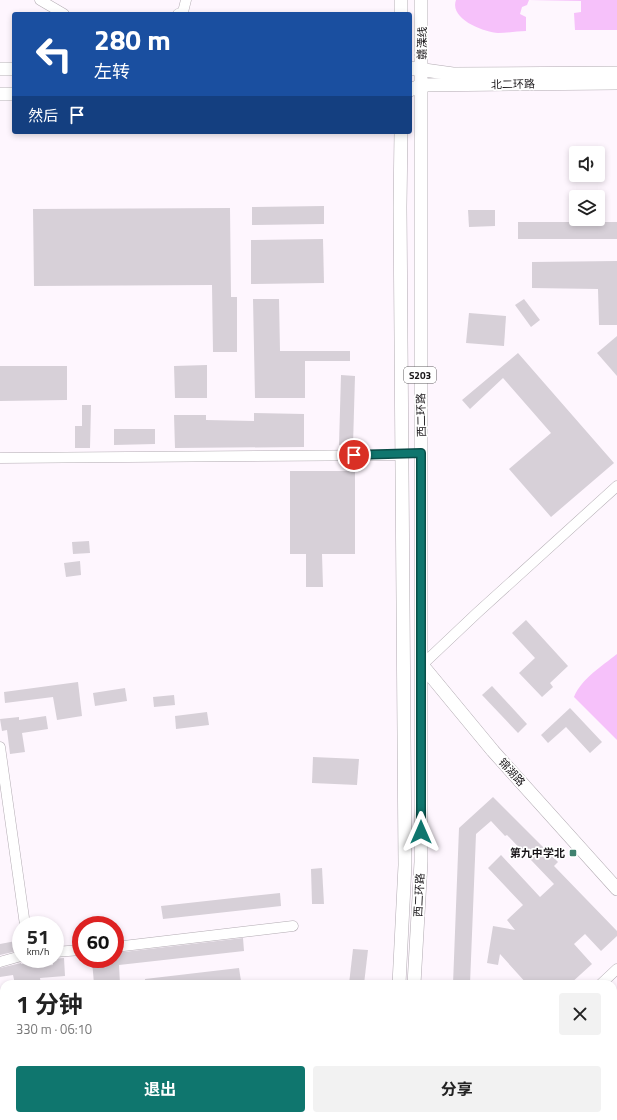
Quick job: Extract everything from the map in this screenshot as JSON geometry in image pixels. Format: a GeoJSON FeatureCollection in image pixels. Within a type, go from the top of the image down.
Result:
{"type":"FeatureCollection","features":[{"type":"Feature","properties":{"kind":"main road"},"geometry":{"type":"LineString","coordinates":[[401,0],[401,12]]}},
{"type":"Feature","properties":{"kind":"main road","name":"赣溧线"},"geometry":{"type":"LineString","coordinates":[[416,88],[421,0]]}},
{"type":"Feature","properties":{"kind":"main road"},"geometry":{"type":"LineString","coordinates":[[0,69],[12,69]]}},
{"type":"Feature","properties":{"kind":"main road","name":"北二环路"},"geometry":{"type":"LineString","coordinates":[[416,69],[453,74],[617,73]]}},
{"type":"Feature","properties":{"kind":"main road","name":"北二环路"},"geometry":{"type":"LineString","coordinates":[[416,88],[617,83]]}},
{"type":"Feature","properties":{"kind":"main road","name":"西二环路"},"geometry":{"type":"LineString","coordinates":[[414,980],[421,862],[422,665],[421,453],[416,88]]}},
{"type":"Feature","properties":{"kind":"main road"},"geometry":{"type":"LineString","coordinates":[[0,94],[12,94]]}},
{"type":"Feature","properties":{"kind":"main road","name":"西二环路"},"geometry":{"type":"LineString","coordinates":[[399,980],[405,865],[401,134]]}},
{"type":"Feature","properties":{"kind":"main road"},"geometry":{"type":"LineString","coordinates":[[402,455],[421,453]]}},
{"type":"Feature","properties":{"kind":"main road"},"geometry":{"type":"LineString","coordinates":[[404,665],[422,665]]}},
{"type":"Feature","properties":{"kind":"main road","name":"锦湖路"},"geometry":{"type":"LineString","coordinates":[[422,665],[493,751],[617,889]]}},
{"type":"Feature","properties":{"kind":"street"},"geometry":{"type":"LineString","coordinates":[[40,0],[61,12]]}},
{"type":"Feature","properties":{"kind":"street"},"geometry":{"type":"LineString","coordinates":[[183,12],[186,0]]}},
{"type":"Feature","properties":{"kind":"street"},"geometry":{"type":"LineString","coordinates":[[0,458],[402,455]]}},
{"type":"Feature","properties":{"kind":"street"},"geometry":{"type":"LineString","coordinates":[[422,665],[617,486]]}},
{"type":"Feature","properties":{"kind":"street"},"geometry":{"type":"LineString","coordinates":[[0,747],[24,916]]}},
{"type":"Feature","properties":{"kind":"street"},"geometry":{"type":"LineString","coordinates":[[124,946],[293,926]]}},
{"type":"Feature","properties":{"kind":"street"},"geometry":{"type":"LineString","coordinates":[[0,962],[12,959]]}},
{"type":"Feature","properties":{"kind":"street"},"geometry":{"type":"LineString","coordinates":[[606,980],[617,970]]}},
{"type":"Feature","properties":{"kind":"shaded area"},"geometry":{"type":"Polygon","coordinates":[[[456,0],[529,0],[527,5],[522,7],[520,14],[526,17],[526,31],[498,33],[477,27],[463,19],[458,13],[455,7],[456,0]]]}},
{"type":"Feature","properties":{"kind":"shaded area"},"geometry":{"type":"Polygon","coordinates":[[[529,0],[617,0],[617,30],[575,30],[574,13],[581,12],[581,1],[529,0]]]}},
{"type":"Feature","properties":{"kind":"shaded area"},"geometry":{"type":"Polygon","coordinates":[[[617,654],[617,740],[574,697],[577,690],[587,679],[617,654]]]}},
{"type":"Feature","properties":{"kind":"building"},"geometry":{"type":"Polygon","coordinates":[[[324,206],[324,224],[252,225],[252,207],[324,206]]]}},
{"type":"Feature","properties":{"kind":"building"},"geometry":{"type":"Polygon","coordinates":[[[230,208],[231,297],[237,297],[237,352],[213,352],[212,285],[34,286],[33,209],[230,208]]]}},
{"type":"Feature","properties":{"kind":"building"},"geometry":{"type":"Polygon","coordinates":[[[468,210],[495,210],[495,226],[469,227],[468,210]]]}},
{"type":"Feature","properties":{"kind":"building"},"geometry":{"type":"Polygon","coordinates":[[[518,222],[569,222],[569,226],[605,226],[605,222],[617,222],[617,239],[518,239],[518,222]]]}},
{"type":"Feature","properties":{"kind":"building"},"geometry":{"type":"Polygon","coordinates":[[[323,239],[324,283],[251,284],[251,240],[323,239]]]}},
{"type":"Feature","properties":{"kind":"building"},"geometry":{"type":"Polygon","coordinates":[[[617,261],[617,325],[599,325],[598,289],[532,288],[532,262],[617,261]]]}},
{"type":"Feature","properties":{"kind":"building"},"geometry":{"type":"Polygon","coordinates":[[[253,299],[279,299],[280,351],[350,351],[350,361],[305,361],[305,398],[255,398],[253,299]]]}},
{"type":"Feature","properties":{"kind":"building"},"geometry":{"type":"Polygon","coordinates":[[[524,299],[540,320],[531,327],[515,305],[524,299]]]}},
{"type":"Feature","properties":{"kind":"building"},"geometry":{"type":"Polygon","coordinates":[[[469,313],[506,316],[504,346],[466,343],[469,313]]]}},
{"type":"Feature","properties":{"kind":"building"},"geometry":{"type":"Polygon","coordinates":[[[617,336],[617,376],[597,353],[617,336]]]}},
{"type":"Feature","properties":{"kind":"building"},"geometry":{"type":"Polygon","coordinates":[[[518,353],[614,463],[551,517],[509,469],[551,433],[503,378],[470,409],[462,400],[518,353]]]}},
{"type":"Feature","properties":{"kind":"building"},"geometry":{"type":"Polygon","coordinates":[[[207,365],[207,398],[175,398],[174,366],[207,365]]]}},
{"type":"Feature","properties":{"kind":"building"},"geometry":{"type":"Polygon","coordinates":[[[0,366],[67,366],[67,400],[0,401],[0,366]]]}},
{"type":"Feature","properties":{"kind":"building"},"geometry":{"type":"Polygon","coordinates":[[[341,375],[355,376],[353,445],[339,445],[341,375]]]}},
{"type":"Feature","properties":{"kind":"building"},"geometry":{"type":"Polygon","coordinates":[[[82,405],[91,405],[90,448],[75,448],[75,426],[82,426],[82,405]]]}},
{"type":"Feature","properties":{"kind":"building"},"geometry":{"type":"Polygon","coordinates":[[[254,413],[304,414],[304,447],[175,448],[174,415],[206,415],[206,420],[254,421],[254,413]]]}},
{"type":"Feature","properties":{"kind":"building"},"geometry":{"type":"Polygon","coordinates":[[[114,429],[155,429],[155,444],[114,445],[114,429]]]}},
{"type":"Feature","properties":{"kind":"building"},"geometry":{"type":"Polygon","coordinates":[[[290,471],[355,471],[355,554],[322,554],[323,587],[306,587],[306,554],[290,554],[290,471]]]}},
{"type":"Feature","properties":{"kind":"building"},"geometry":{"type":"Polygon","coordinates":[[[89,541],[90,553],[73,554],[72,542],[89,541]]]}},
{"type":"Feature","properties":{"kind":"building"},"geometry":{"type":"Polygon","coordinates":[[[80,561],[81,575],[66,577],[64,563],[80,561]]]}},
{"type":"Feature","properties":{"kind":"building"},"geometry":{"type":"Polygon","coordinates":[[[526,620],[568,666],[550,683],[553,687],[542,697],[519,673],[535,658],[512,633],[526,620]]]}},
{"type":"Feature","properties":{"kind":"building"},"geometry":{"type":"Polygon","coordinates":[[[78,682],[82,716],[57,720],[53,697],[5,703],[4,692],[78,682]]]}},
{"type":"Feature","properties":{"kind":"building"},"geometry":{"type":"Polygon","coordinates":[[[492,686],[527,724],[518,733],[482,695],[492,686]]]}},
{"type":"Feature","properties":{"kind":"building"},"geometry":{"type":"Polygon","coordinates":[[[125,688],[127,701],[95,706],[93,693],[125,688]]]}},
{"type":"Feature","properties":{"kind":"building"},"geometry":{"type":"Polygon","coordinates":[[[174,695],[175,705],[154,707],[153,697],[174,695]]]}},
{"type":"Feature","properties":{"kind":"building"},"geometry":{"type":"Polygon","coordinates":[[[570,708],[602,742],[590,753],[566,727],[548,743],[541,735],[570,708]]]}},
{"type":"Feature","properties":{"kind":"building"},"geometry":{"type":"Polygon","coordinates":[[[207,712],[209,725],[176,729],[175,716],[207,712]]]}},
{"type":"Feature","properties":{"kind":"building"},"geometry":{"type":"Polygon","coordinates":[[[46,716],[48,729],[22,733],[25,752],[10,754],[7,730],[2,731],[0,719],[19,717],[19,720],[46,716]]]}},
{"type":"Feature","properties":{"kind":"building"},"geometry":{"type":"Polygon","coordinates":[[[313,757],[359,759],[357,785],[312,783],[313,757]]]}},
{"type":"Feature","properties":{"kind":"building"},"geometry":{"type":"Polygon","coordinates":[[[493,797],[558,862],[554,866],[617,931],[617,936],[601,951],[585,934],[574,944],[592,964],[574,980],[523,980],[500,954],[498,965],[487,963],[493,926],[515,930],[507,920],[523,905],[488,868],[501,855],[540,897],[554,884],[507,835],[505,836],[491,821],[476,834],[470,980],[453,980],[459,828],[493,797]]]}},
{"type":"Feature","properties":{"kind":"building"},"geometry":{"type":"Polygon","coordinates":[[[322,868],[324,904],[312,904],[311,869],[322,868]]]}},
{"type":"Feature","properties":{"kind":"building"},"geometry":{"type":"Polygon","coordinates":[[[280,893],[281,906],[163,919],[161,906],[280,893]]]}},
{"type":"Feature","properties":{"kind":"building"},"geometry":{"type":"Polygon","coordinates":[[[243,938],[244,951],[124,964],[124,952],[243,938]]]}},
{"type":"Feature","properties":{"kind":"building"},"geometry":{"type":"Polygon","coordinates":[[[12,942],[12,952],[0,955],[0,944],[12,942]]]}},
{"type":"Feature","properties":{"kind":"building"},"geometry":{"type":"Polygon","coordinates":[[[353,949],[368,950],[364,980],[349,980],[353,949]]]}},
{"type":"Feature","properties":{"kind":"building"},"geometry":{"type":"Polygon","coordinates":[[[64,958],[65,976],[40,978],[40,980],[14,980],[13,975],[0,977],[0,968],[12,965],[12,968],[64,968],[64,958]]]}},
{"type":"Feature","properties":{"kind":"building"},"geometry":{"type":"Polygon","coordinates":[[[93,968],[119,968],[120,980],[94,980],[93,968]]]}},
{"type":"Feature","properties":{"kind":"building"},"geometry":{"type":"Polygon","coordinates":[[[239,968],[241,980],[145,980],[239,968]]]}},
{"type":"Feature","properties":{"kind":"place","name":"第九中学北"},"geometry":{"type":"Point","coordinates":[573,853]}},
{"type":"Feature","properties":{"kind":"route"},"geometry":{"type":"LineString","coordinates":[[354,455],[402,455],[421,453],[421,832]]}}]}
